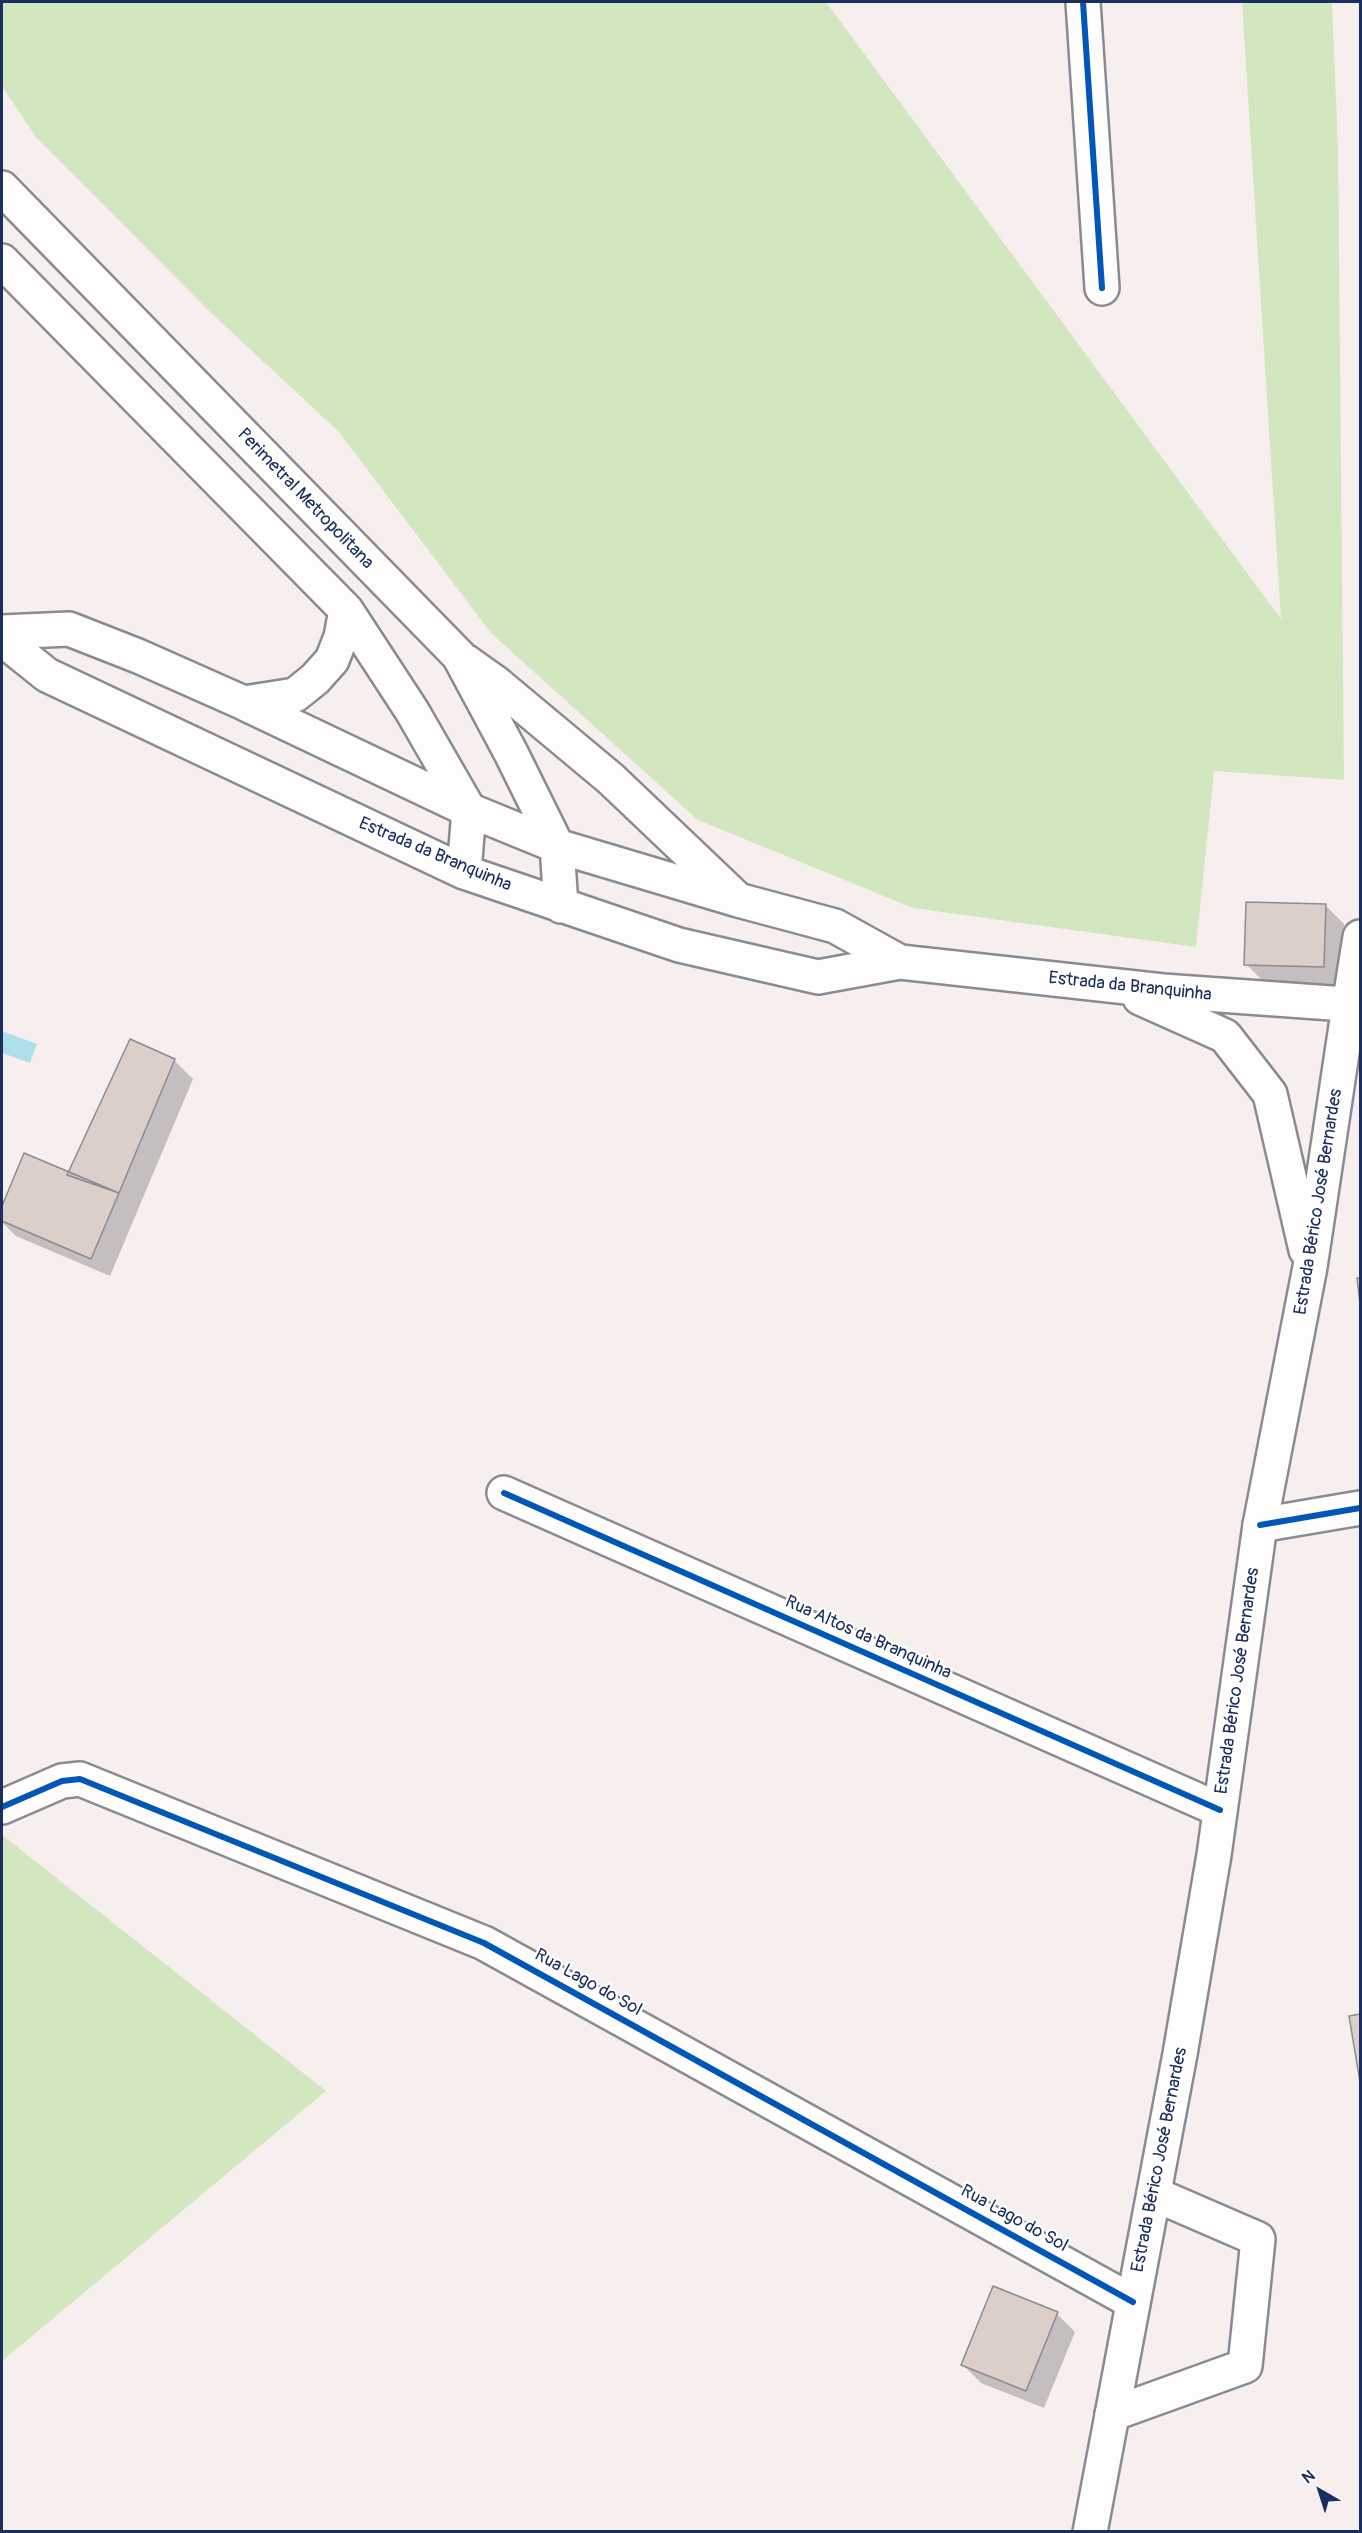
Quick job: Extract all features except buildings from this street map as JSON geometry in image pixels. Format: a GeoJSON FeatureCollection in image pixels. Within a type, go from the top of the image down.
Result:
{"type":"FeatureCollection","features":[{"type":"Feature","properties":{"kind":"main road"},"geometry":{"type":"LineString","coordinates":[[1083,2],[1102,288]]}},
{"type":"Feature","properties":{"kind":"main road","name":"Perimetral Metropolitana"},"geometry":{"type":"LineString","coordinates":[[2,188],[459,656],[557,846]]}},
{"type":"Feature","properties":{"kind":"main road"},"geometry":{"type":"LineString","coordinates":[[2,261],[346,610],[412,711],[469,810],[464,872]]}},
{"type":"Feature","properties":{"kind":"main road"},"geometry":{"type":"LineString","coordinates":[[244,703],[295,695],[315,679],[332,660],[341,638],[346,610]]}},
{"type":"Feature","properties":{"kind":"main road","name":"Estrada da Branquinha"},"geometry":{"type":"LineString","coordinates":[[2,632],[69,629],[138,656],[244,703],[469,810],[557,846],[738,900],[835,926],[900,962]]}},
{"type":"Feature","properties":{"kind":"main road","name":"Estrada da Branquinha"},"geometry":{"type":"LineString","coordinates":[[2,639],[47,675],[464,872],[679,945],[818,977],[900,962],[1117,987],[1355,1006]]}},
{"type":"Feature","properties":{"kind":"main road"},"geometry":{"type":"LineString","coordinates":[[459,656],[496,683],[611,779],[738,900]]}},
{"type":"Feature","properties":{"kind":"main road"},"geometry":{"type":"LineString","coordinates":[[557,846],[561,906]]}},
{"type":"Feature","properties":{"kind":"main road","name":"Estrada Bérico José Bernardes"},"geometry":{"type":"LineString","coordinates":[[1090,2532],[1154,2194],[1214,1855],[1260,1525],[1310,1267],[1355,1006],[1360,937]]}},
{"type":"Feature","properties":{"kind":"main road"},"geometry":{"type":"LineString","coordinates":[[1117,987],[1226,1036],[1270,1094],[1310,1267]]}},
{"type":"Feature","properties":{"kind":"main road","name":"Rua Altos da Branquinha"},"geometry":{"type":"LineString","coordinates":[[504,1493],[1220,1810]]}},
{"type":"Feature","properties":{"kind":"main road"},"geometry":{"type":"LineString","coordinates":[[1260,1525],[1360,1508]]}},
{"type":"Feature","properties":{"kind":"main road","name":"Rua Lago do Sol"},"geometry":{"type":"LineString","coordinates":[[2,1807],[62,1781],[80,1779],[484,1943],[1133,2302]]}},
{"type":"Feature","properties":{"kind":"main road"},"geometry":{"type":"LineString","coordinates":[[1112,2414],[1245,2366],[1258,2239],[1154,2194]]}},
{"type":"Feature","properties":{"kind":"green space"},"geometry":{"type":"Polygon","coordinates":[[[2,2],[826,2],[1281,619],[1242,2],[1332,2],[1338,149],[1344,780],[1214,771],[1196,947],[913,908],[698,820],[491,633],[339,432],[208,310],[36,137],[2,86],[2,2]]]}},
{"type":"Feature","properties":{"kind":"green space"},"geometry":{"type":"Polygon","coordinates":[[[2,1835],[326,2091],[2,2361],[2,1835]]]}},
{"type":"Feature","properties":{"kind":"water"},"geometry":{"type":"Polygon","coordinates":[[[2,1031],[37,1044],[30,1063],[2,1053],[2,1031]]]}},
{"type":"Feature","properties":{"kind":"cycle path"},"geometry":{"type":"LineString","coordinates":[[1083,2],[1102,288]]}},
{"type":"Feature","properties":{"kind":"cycle path"},"geometry":{"type":"LineString","coordinates":[[504,1493],[1220,1810]]}},
{"type":"Feature","properties":{"kind":"cycle path"},"geometry":{"type":"LineString","coordinates":[[1260,1525],[1360,1508]]}},
{"type":"Feature","properties":{"kind":"cycle path"},"geometry":{"type":"LineString","coordinates":[[2,1807],[62,1781],[80,1779],[484,1943],[1133,2302]]}}]}
